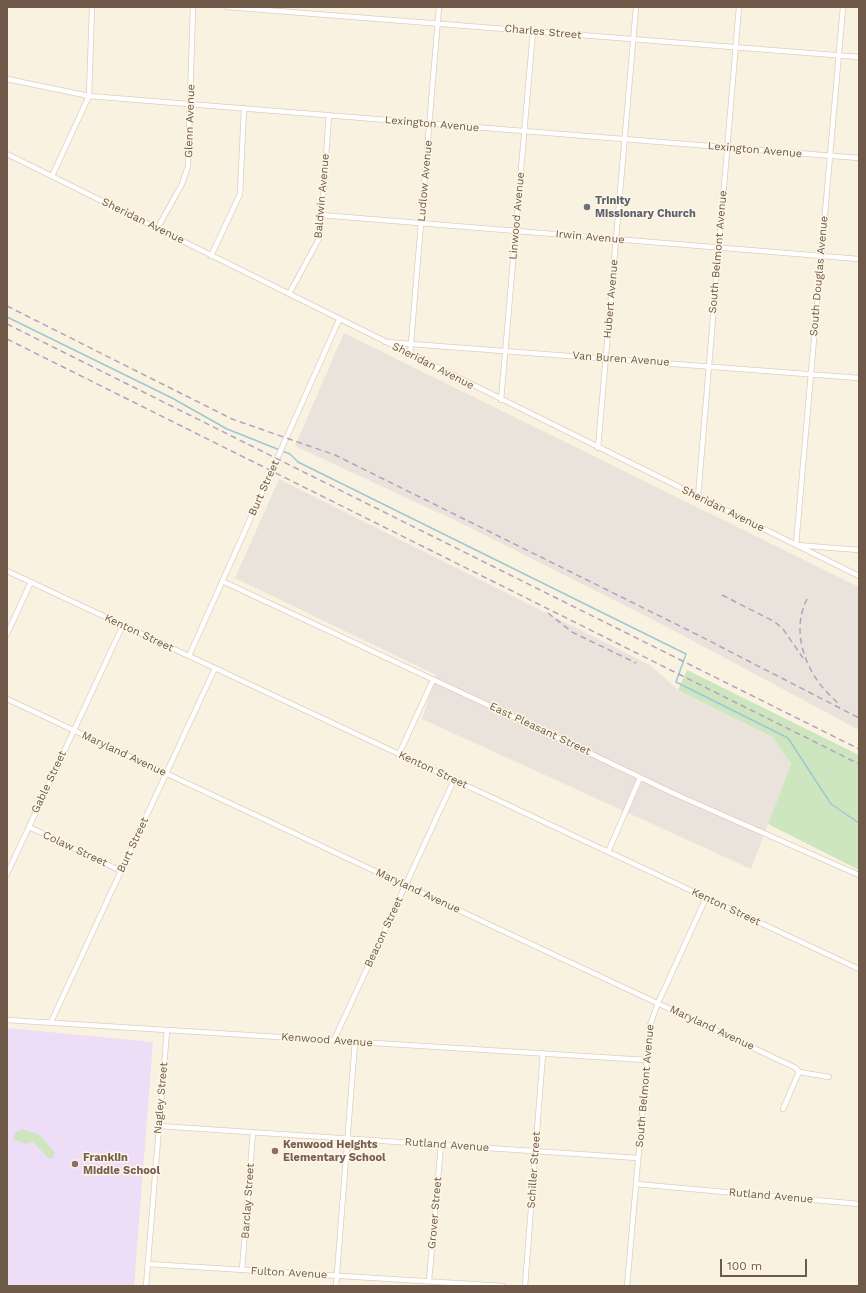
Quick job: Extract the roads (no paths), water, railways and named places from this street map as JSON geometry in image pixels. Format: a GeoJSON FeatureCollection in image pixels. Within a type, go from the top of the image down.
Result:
{"type":"FeatureCollection","features":[{"type":"Feature","properties":{"kind":"street"},"geometry":{"type":"LineString","coordinates":[[52,176],[89,96],[92,7]]}},
{"type":"Feature","properties":{"kind":"street","name":"Glenn Avenue"},"geometry":{"type":"LineString","coordinates":[[157,229],[186,174],[194,7]]}},
{"type":"Feature","properties":{"kind":"street","name":"Charles Street"},"geometry":{"type":"LineString","coordinates":[[227,7],[859,57]]}},
{"type":"Feature","properties":{"kind":"street","name":"Ludlow Avenue"},"geometry":{"type":"LineString","coordinates":[[410,355],[439,7]]}},
{"type":"Feature","properties":{"kind":"street","name":"Hubert Avenue"},"geometry":{"type":"LineString","coordinates":[[598,448],[636,7]]}},
{"type":"Feature","properties":{"kind":"street","name":"South Belmont Avenue"},"geometry":{"type":"LineString","coordinates":[[698,497],[739,7]]}},
{"type":"Feature","properties":{"kind":"street","name":"South Douglas Avenue"},"geometry":{"type":"LineString","coordinates":[[796,545],[842,7]]}},
{"type":"Feature","properties":{"kind":"street","name":"Linwood Avenue"},"geometry":{"type":"LineString","coordinates":[[502,400],[533,31]]}},
{"type":"Feature","properties":{"kind":"street","name":"Lexington Avenue"},"geometry":{"type":"LineString","coordinates":[[7,80],[89,96],[859,158]]}},
{"type":"Feature","properties":{"kind":"street"},"geometry":{"type":"LineString","coordinates":[[211,256],[240,194],[244,108]]}},
{"type":"Feature","properties":{"kind":"street","name":"Baldwin Avenue"},"geometry":{"type":"LineString","coordinates":[[290,294],[318,244],[329,115]]}},
{"type":"Feature","properties":{"kind":"street","name":"Sheridan Avenue"},"geometry":{"type":"LineString","coordinates":[[7,154],[290,294],[339,320],[859,576]]}},
{"type":"Feature","properties":{"kind":"street","name":"Irwin Avenue"},"geometry":{"type":"LineString","coordinates":[[321,215],[859,259]]}},
{"type":"Feature","properties":{"kind":"street","name":"Burt Street"},"geometry":{"type":"LineString","coordinates":[[189,656],[339,320]]}},
{"type":"Feature","properties":{"kind":"street","name":"Van Buren Avenue"},"geometry":{"type":"LineString","coordinates":[[383,341],[859,378]]}},
{"type":"Feature","properties":{"kind":"street"},"geometry":{"type":"LineString","coordinates":[[796,545],[859,550]]}},
{"type":"Feature","properties":{"kind":"street","name":"Kenton Street"},"geometry":{"type":"LineString","coordinates":[[7,571],[859,969]]}},
{"type":"Feature","properties":{"kind":"street","name":"East Pleasant Street"},"geometry":{"type":"LineString","coordinates":[[222,581],[640,778],[859,875]]}},
{"type":"Feature","properties":{"kind":"street"},"geometry":{"type":"LineString","coordinates":[[7,634],[31,582]]}},
{"type":"Feature","properties":{"kind":"street","name":"Gable Street"},"geometry":{"type":"LineString","coordinates":[[7,874],[123,625]]}},
{"type":"Feature","properties":{"kind":"street","name":"Burt Street"},"geometry":{"type":"LineString","coordinates":[[51,1022],[215,668]]}},
{"type":"Feature","properties":{"kind":"street"},"geometry":{"type":"LineString","coordinates":[[399,754],[433,680]]}},
{"type":"Feature","properties":{"kind":"street","name":"Maryland Avenue"},"geometry":{"type":"LineString","coordinates":[[7,699],[658,1003],[796,1068],[799,1072],[829,1077]]}},
{"type":"Feature","properties":{"kind":"street"},"geometry":{"type":"LineString","coordinates":[[608,852],[640,778]]}},
{"type":"Feature","properties":{"kind":"street","name":"Beacon Street"},"geometry":{"type":"LineString","coordinates":[[334,1040],[454,780]]}},
{"type":"Feature","properties":{"kind":"street","name":"Colaw Street"},"geometry":{"type":"LineString","coordinates":[[28,827],[121,871]]}},
{"type":"Feature","properties":{"kind":"street","name":"South Belmont Avenue"},"geometry":{"type":"LineString","coordinates":[[627,1286],[650,1025],[658,1003],[706,898]]}},
{"type":"Feature","properties":{"kind":"street","name":"Kenwood Avenue"},"geometry":{"type":"LineString","coordinates":[[7,1020],[646,1060]]}},
{"type":"Feature","properties":{"kind":"street","name":"Nagley Street"},"geometry":{"type":"LineString","coordinates":[[146,1286],[167,1030]]}},
{"type":"Feature","properties":{"kind":"street"},"geometry":{"type":"LineString","coordinates":[[336,1286],[355,1042]]}},
{"type":"Feature","properties":{"kind":"street","name":"Schiller Street"},"geometry":{"type":"LineString","coordinates":[[525,1286],[543,1053]]}},
{"type":"Feature","properties":{"kind":"street"},"geometry":{"type":"LineString","coordinates":[[783,1109],[799,1072]]}},
{"type":"Feature","properties":{"kind":"street","name":"Rutland Avenue"},"geometry":{"type":"LineString","coordinates":[[159,1126],[638,1158]]}},
{"type":"Feature","properties":{"kind":"street","name":"Barclay Street"},"geometry":{"type":"LineString","coordinates":[[242,1270],[253,1132]]}},
{"type":"Feature","properties":{"kind":"street","name":"Grover Street"},"geometry":{"type":"LineString","coordinates":[[429,1282],[441,1145]]}},
{"type":"Feature","properties":{"kind":"street","name":"Rutland Avenue"},"geometry":{"type":"LineString","coordinates":[[636,1184],[859,1204]]}},
{"type":"Feature","properties":{"kind":"street","name":"Fulton Avenue"},"geometry":{"type":"LineString","coordinates":[[148,1264],[503,1286]]}},
{"type":"Feature","properties":{"kind":"waterway"},"geometry":{"type":"LineString","coordinates":[[7,317],[172,398],[227,429],[290,454],[298,462],[686,654],[676,682],[788,738],[831,804],[859,823]]}},
{"type":"Feature","properties":{"kind":"railway"},"geometry":{"type":"LineString","coordinates":[[7,306],[232,419],[335,455],[698,635],[859,718]]}},
{"type":"Feature","properties":{"kind":"railway"},"geometry":{"type":"LineString","coordinates":[[7,324],[859,749]]}},
{"type":"Feature","properties":{"kind":"railway"},"geometry":{"type":"LineString","coordinates":[[7,339],[859,764]]}},
{"type":"Feature","properties":{"kind":"railway"},"geometry":{"type":"LineString","coordinates":[[722,595],[775,622],[783,629],[803,658]]}},
{"type":"Feature","properties":{"kind":"railway"},"geometry":{"type":"LineString","coordinates":[[807,599],[802,613],[800,627],[804,655],[810,669],[818,681],[827,693],[838,703]]}},
{"type":"Feature","properties":{"kind":"railway"},"geometry":{"type":"LineString","coordinates":[[548,613],[572,632],[636,663]]}},
{"type":"Feature","properties":{"kind":"place","name":"Trinity Missionary Church"},"geometry":{"type":"Point","coordinates":[587,207]}},
{"type":"Feature","properties":{"kind":"place","name":"Kenwood Heights Elementary School"},"geometry":{"type":"Point","coordinates":[275,1151]}},
{"type":"Feature","properties":{"kind":"place","name":"Franklin Middle School"},"geometry":{"type":"Point","coordinates":[75,1164]}}]}
